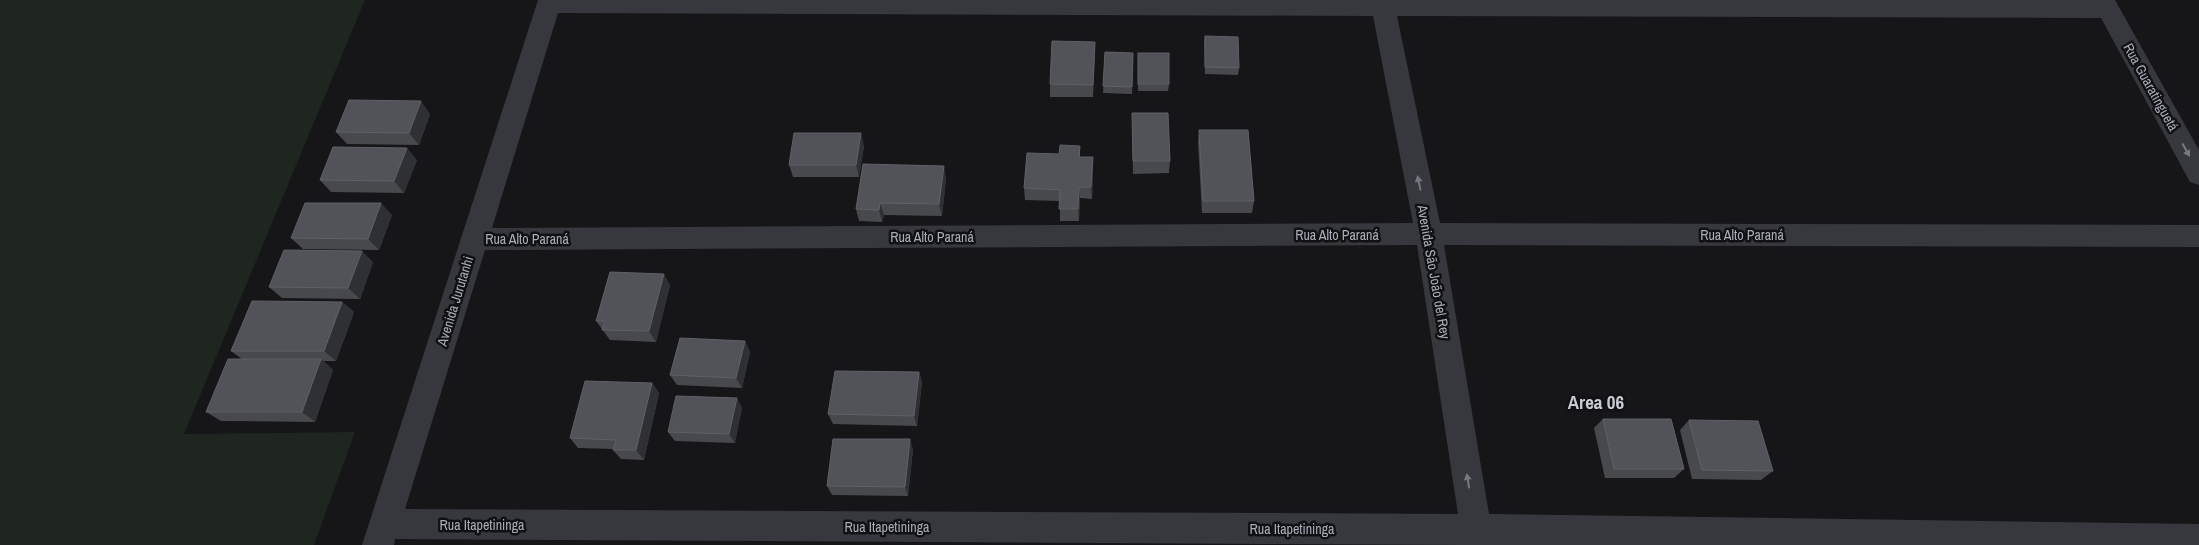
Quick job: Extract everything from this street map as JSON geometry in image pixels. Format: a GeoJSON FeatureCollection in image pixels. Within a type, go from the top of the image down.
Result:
{"type":"FeatureCollection","features":[{"type":"Feature","properties":{"kind":"street"},"geometry":{"type":"LineString","coordinates":[[549,2],[2106,5]]}},
{"type":"Feature","properties":{"kind":"street","name":"Avenida Jurutanhi"},"geometry":{"type":"LineString","coordinates":[[382,535],[549,2]]}},
{"type":"Feature","properties":{"kind":"street","name":"Avenida São João del Rey"},"geometry":{"type":"LineString","coordinates":[[1382,4],[1429,234],[1476,537]]}},
{"type":"Feature","properties":{"kind":"street","name":"Rua Guaratinguetá"},"geometry":{"type":"LineString","coordinates":[[2106,5],[2199,174]]}},
{"type":"Feature","properties":{"kind":"street","name":"Rua Alto Paraná"},"geometry":{"type":"LineString","coordinates":[[474,240],[1429,234],[2199,236]]}},
{"type":"Feature","properties":{"kind":"street","name":"Rua Itapetininga"},"geometry":{"type":"LineString","coordinates":[[382,535],[2199,539]]}},
{"type":"Feature","properties":{"kind":"shaded area"},"geometry":{"type":"Polygon","coordinates":[[[0,0],[365,0],[184,434],[355,432],[314,545],[0,545],[0,0]]]}},
{"type":"Feature","properties":{"kind":"building"},"geometry":{"type":"Polygon","coordinates":[[[1205,36],[1238,37],[1239,68],[1205,67],[1205,36]]]}},
{"type":"Feature","properties":{"kind":"building"},"geometry":{"type":"Polygon","coordinates":[[[1052,41],[1095,42],[1093,85],[1050,84],[1052,41]]]}},
{"type":"Feature","properties":{"kind":"building"},"geometry":{"type":"Polygon","coordinates":[[[1105,52],[1133,53],[1132,87],[1103,86],[1105,52]]]}},
{"type":"Feature","properties":{"kind":"building"},"geometry":{"type":"Polygon","coordinates":[[[1138,53],[1169,53],[1169,84],[1138,84],[1138,53]]]}},
{"type":"Feature","properties":{"kind":"building"},"geometry":{"type":"Polygon","coordinates":[[[349,100],[421,101],[409,133],[336,132],[349,100]]]}},
{"type":"Feature","properties":{"kind":"building"},"geometry":{"type":"Polygon","coordinates":[[[1132,113],[1168,113],[1170,161],[1133,161],[1132,113]]]}},
{"type":"Feature","properties":{"kind":"building"},"geometry":{"type":"Polygon","coordinates":[[[1199,130],[1248,130],[1254,201],[1203,201],[1199,130]]]}},
{"type":"Feature","properties":{"kind":"building"},"geometry":{"type":"Polygon","coordinates":[[[794,133],[861,133],[856,165],[789,165],[794,133]]]}},
{"type":"Feature","properties":{"kind":"building"},"geometry":{"type":"Polygon","coordinates":[[[1060,145],[1080,146],[1079,157],[1093,157],[1091,187],[1079,187],[1078,209],[1059,209],[1060,190],[1024,188],[1027,153],[1059,154],[1060,145]]]}},
{"type":"Feature","properties":{"kind":"building"},"geometry":{"type":"Polygon","coordinates":[[[333,147],[407,148],[394,181],[320,180],[333,147]]]}},
{"type":"Feature","properties":{"kind":"building"},"geometry":{"type":"Polygon","coordinates":[[[863,164],[944,166],[939,204],[880,203],[879,210],[856,209],[863,164]]]}},
{"type":"Feature","properties":{"kind":"building"},"geometry":{"type":"Polygon","coordinates":[[[305,203],[381,203],[368,239],[291,238],[305,203]]]}},
{"type":"Feature","properties":{"kind":"building"},"geometry":{"type":"Polygon","coordinates":[[[284,250],[362,251],[348,288],[269,287],[284,250]]]}},
{"type":"Feature","properties":{"kind":"building"},"geometry":{"type":"Polygon","coordinates":[[[610,272],[664,274],[649,331],[602,330],[605,321],[596,321],[610,272]]]}},
{"type":"Feature","properties":{"kind":"building"},"geometry":{"type":"Polygon","coordinates":[[[252,301],[342,302],[324,351],[231,351],[252,301]]]}},
{"type":"Feature","properties":{"kind":"building"},"geometry":{"type":"Polygon","coordinates":[[[680,338],[745,341],[736,378],[670,375],[680,338]]]}},
{"type":"Feature","properties":{"kind":"building"},"geometry":{"type":"Polygon","coordinates":[[[228,359],[321,359],[302,412],[206,412],[228,359]]]}},
{"type":"Feature","properties":{"kind":"building"},"geometry":{"type":"Polygon","coordinates":[[[835,371],[919,372],[914,416],[828,414],[835,371]]]}},
{"type":"Feature","properties":{"kind":"building"},"geometry":{"type":"Polygon","coordinates":[[[585,381],[652,383],[636,450],[613,450],[616,440],[570,438],[585,381]]]}},
{"type":"Feature","properties":{"kind":"building"},"geometry":{"type":"Polygon","coordinates":[[[676,396],[737,398],[729,434],[668,432],[676,396]]]}},
{"type":"Feature","properties":{"kind":"building"},"geometry":{"type":"Polygon","coordinates":[[[1603,419],[1671,419],[1684,469],[1614,469],[1603,419]]]}},
{"type":"Feature","properties":{"kind":"building"},"geometry":{"type":"Polygon","coordinates":[[[1689,420],[1758,421],[1773,471],[1702,470],[1689,420]]]}},
{"type":"Feature","properties":{"kind":"building"},"geometry":{"type":"Polygon","coordinates":[[[833,439],[910,439],[905,487],[827,486],[833,439]]]}},
{"type":"Feature","properties":{"kind":"district","name":"Area 06"},"geometry":{"type":"Point","coordinates":[1596,402]}}]}
